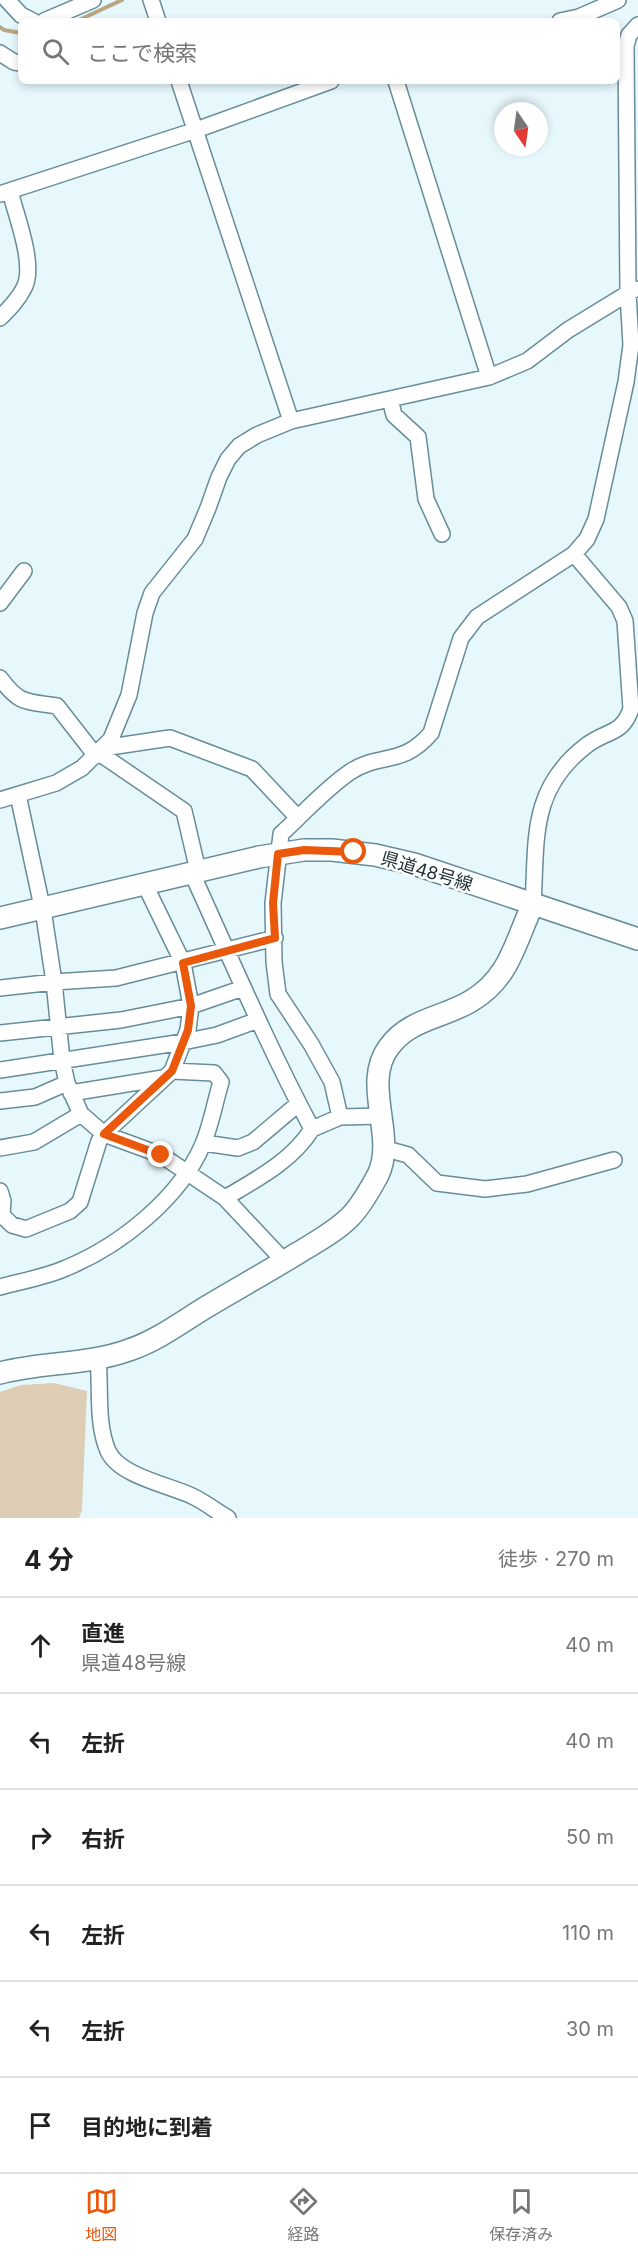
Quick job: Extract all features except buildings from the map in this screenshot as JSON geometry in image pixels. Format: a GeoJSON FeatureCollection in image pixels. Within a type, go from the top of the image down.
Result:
{"type":"FeatureCollection","features":[{"type":"Feature","properties":{"kind":"street"},"geometry":{"type":"LineString","coordinates":[[7,0],[27,18]]}},
{"type":"Feature","properties":{"kind":"street"},"geometry":{"type":"LineString","coordinates":[[51,18],[93,0]]}},
{"type":"Feature","properties":{"kind":"street"},"geometry":{"type":"LineString","coordinates":[[152,0],[153,18]]}},
{"type":"Feature","properties":{"kind":"street"},"geometry":{"type":"LineString","coordinates":[[574,18],[618,0]]}},
{"type":"Feature","properties":{"kind":"street"},"geometry":{"type":"LineString","coordinates":[[340,1117],[332,1082],[311,1044],[278,994],[274,962],[273,903],[281,834],[350,772],[369,763],[409,753],[422,743],[430,733],[461,638],[477,617],[574,554],[587,539],[596,519],[626,382],[631,345],[633,290],[626,46],[630,35],[638,26]]}},
{"type":"Feature","properties":{"kind":"street"},"geometry":{"type":"LineString","coordinates":[[0,53],[18,62]]}},
{"type":"Feature","properties":{"kind":"street"},"geometry":{"type":"LineString","coordinates":[[180,84],[291,421]]}},
{"type":"Feature","properties":{"kind":"street"},"geometry":{"type":"LineString","coordinates":[[0,318],[25,287],[29,266],[5,193],[196,130],[323,84]]}},
{"type":"Feature","properties":{"kind":"street"},"geometry":{"type":"LineString","coordinates":[[397,84],[489,376]]}},
{"type":"Feature","properties":{"kind":"street"},"geometry":{"type":"LineString","coordinates":[[0,800],[56,783],[82,768],[111,739],[129,695],[144,613],[152,593],[195,539],[219,477],[228,459],[239,446],[257,435],[291,421],[489,376],[527,361],[568,330],[633,290]]}},
{"type":"Feature","properties":{"kind":"street"},"geometry":{"type":"LineString","coordinates":[[390,399],[394,415],[418,437],[426,499],[442,534]]}},
{"type":"Feature","properties":{"kind":"street"},"geometry":{"type":"LineString","coordinates":[[0,1373],[98,1359],[131,1350],[332,1232],[352,1216],[379,1172],[383,1148],[378,1085],[379,1067],[387,1048],[410,1027],[457,1009],[487,989],[500,976],[511,958],[533,904],[539,815],[546,794],[558,774],[585,746],[618,729],[627,721],[631,709],[625,621],[619,607],[574,554]]}},
{"type":"Feature","properties":{"kind":"street"},"geometry":{"type":"LineString","coordinates":[[0,603],[24,572]]}},
{"type":"Feature","properties":{"kind":"street"},"geometry":{"type":"LineString","coordinates":[[0,678],[12,694],[23,700],[57,706],[99,752],[184,811],[196,871],[195,880],[258,1020],[312,1129]]}},
{"type":"Feature","properties":{"kind":"street"},"geometry":{"type":"LineString","coordinates":[[99,752],[170,738],[252,769],[298,818]]}},
{"type":"Feature","properties":{"kind":"street"},"geometry":{"type":"LineString","coordinates":[[18,795],[42,907],[54,982],[62,1060],[69,1088],[81,1114],[104,1134],[161,1155],[225,1197],[284,1261]]}},
{"type":"Feature","properties":{"kind":"street","name":"県道48号線"},"geometry":{"type":"LineString","coordinates":[[0,918],[146,882],[278,854],[332,850],[375,855],[414,864],[638,939]]}},
{"type":"Feature","properties":{"kind":"street"},"geometry":{"type":"LineString","coordinates":[[0,1191],[3,1201],[1,1216],[12,1225],[26,1229],[70,1211],[80,1202],[99,1142],[104,1134],[167,1075],[183,1042],[188,1030],[191,1006],[183,963],[147,891],[146,882]]}},
{"type":"Feature","properties":{"kind":"street"},"geometry":{"type":"LineString","coordinates":[[0,988],[116,978],[275,938]]}},
{"type":"Feature","properties":{"kind":"street"},"geometry":{"type":"LineString","coordinates":[[0,1033],[120,1020],[191,1006],[243,988]]}},
{"type":"Feature","properties":{"kind":"street"},"geometry":{"type":"LineString","coordinates":[[0,1070],[183,1042],[217,1035],[258,1020]]}},
{"type":"Feature","properties":{"kind":"street"},"geometry":{"type":"LineString","coordinates":[[0,1101],[35,1097],[69,1088],[167,1075],[213,1073],[221,1082],[204,1143],[187,1173],[148,1216],[115,1243],[66,1268],[0,1287]]}},
{"type":"Feature","properties":{"kind":"street"},"geometry":{"type":"LineString","coordinates":[[204,1143],[238,1148],[253,1142],[298,1104]]}},
{"type":"Feature","properties":{"kind":"street"},"geometry":{"type":"LineString","coordinates":[[0,1148],[34,1142],[81,1114]]}},
{"type":"Feature","properties":{"kind":"street"},"geometry":{"type":"LineString","coordinates":[[225,1197],[265,1175],[302,1145],[312,1129],[340,1117],[381,1116]]}},
{"type":"Feature","properties":{"kind":"street"},"geometry":{"type":"LineString","coordinates":[[383,1148],[408,1155],[437,1183],[485,1189],[527,1184],[614,1160]]}},
{"type":"Feature","properties":{"kind":"street"},"geometry":{"type":"LineString","coordinates":[[98,1359],[100,1414],[108,1451],[116,1463],[135,1474],[194,1496],[228,1518]]}},
{"type":"Feature","properties":{"kind":"shaded area"},"geometry":{"type":"Polygon","coordinates":[[[54,1383],[87,1391],[82,1510],[79,1518],[0,1518],[0,1392],[21,1385],[54,1383]]]}},
{"type":"Feature","properties":{"kind":"waterway"},"geometry":{"type":"LineString","coordinates":[[83,18],[122,0]]}},
{"type":"Feature","properties":{"kind":"waterway"},"geometry":{"type":"LineString","coordinates":[[0,27],[18,32]]}},
{"type":"Feature","properties":{"kind":"route"},"geometry":{"type":"LineString","coordinates":[[161,1155],[104,1134],[172,1071],[188,1030],[191,1006],[183,963],[275,938],[273,903],[278,874],[278,854],[304,850],[354,852]]}}]}
